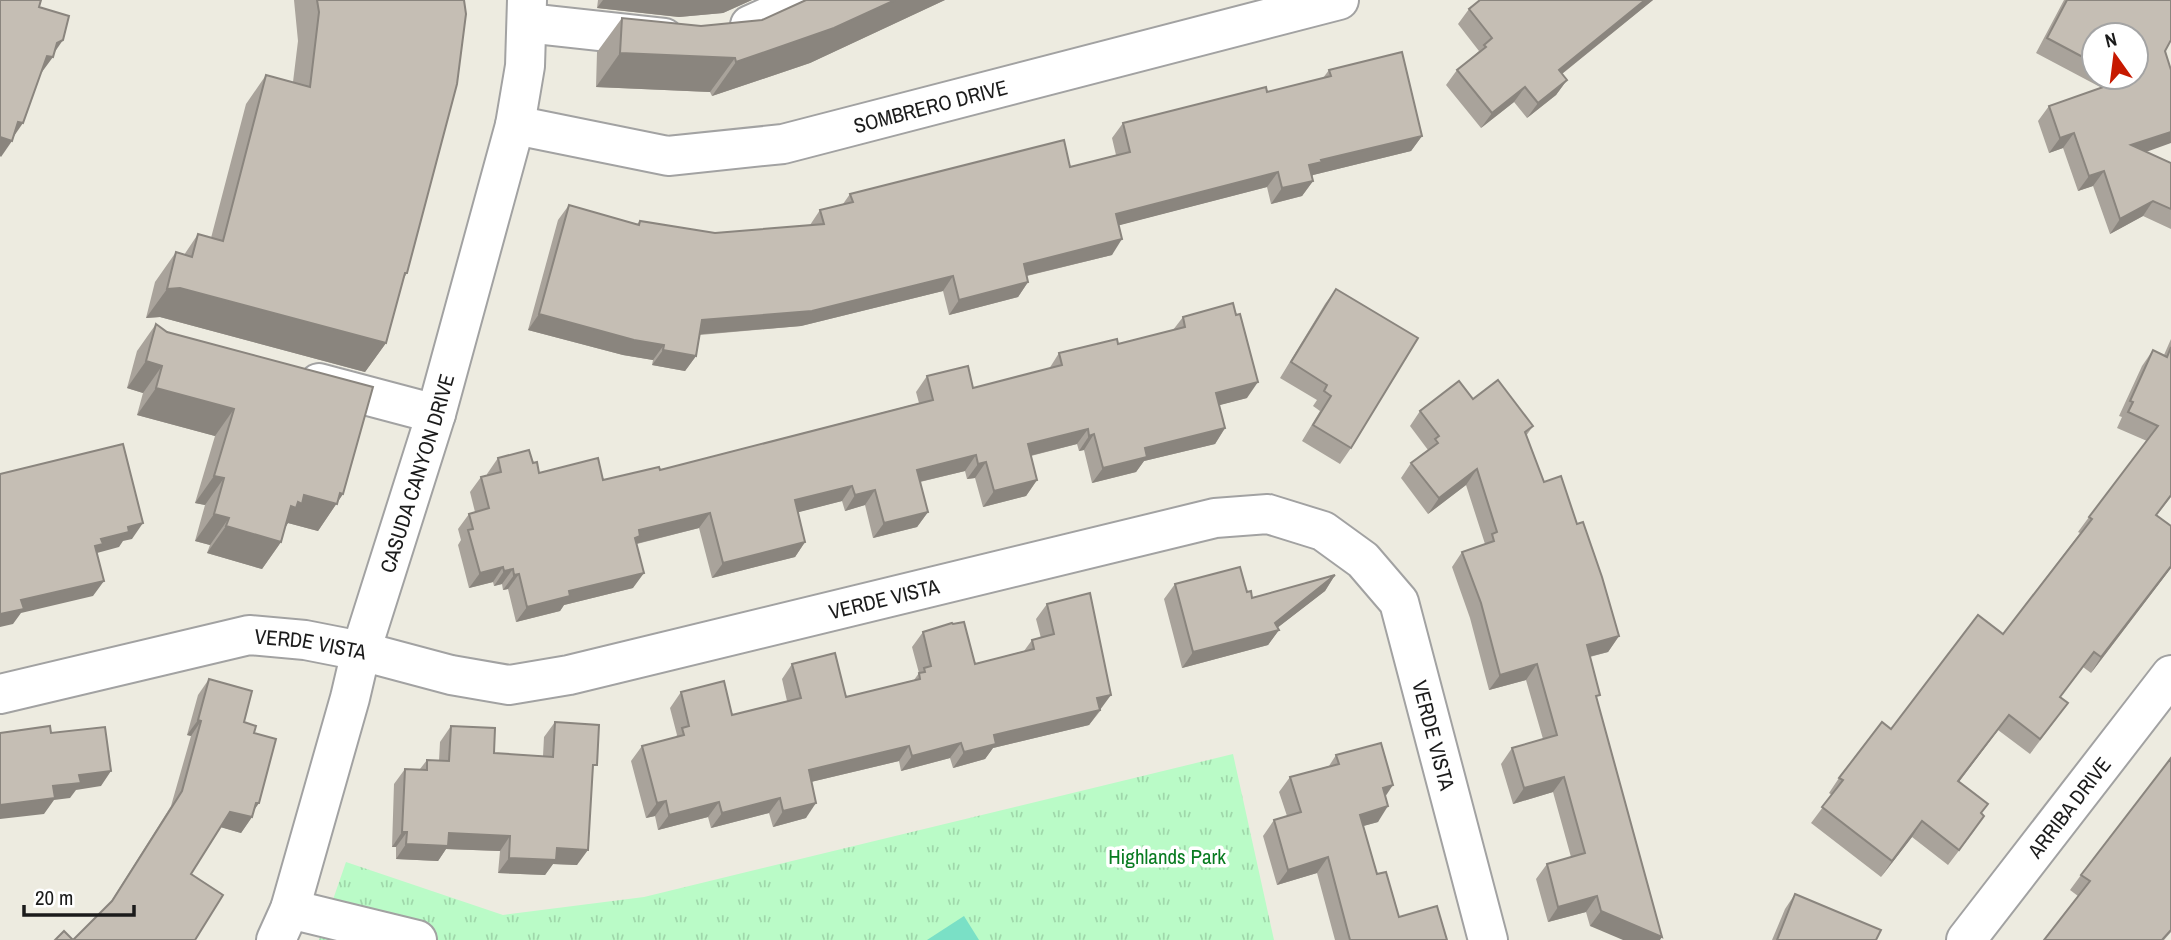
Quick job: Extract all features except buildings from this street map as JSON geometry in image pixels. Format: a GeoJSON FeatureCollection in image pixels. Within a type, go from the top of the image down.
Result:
{"type":"FeatureCollection","features":[{"type":"Feature","properties":{"kind":"street"},"geometry":{"type":"LineString","coordinates":[[527,12],[679,39],[729,34],[806,0]]}},
{"type":"Feature","properties":{"kind":"street","name":"SOMBRERO DRIVE"},"geometry":{"type":"LineString","coordinates":[[514,125],[668,156],[783,144],[1339,0]]}},
{"type":"Feature","properties":{"kind":"street","name":"CASUDA CANYON DRIVE"},"geometry":{"type":"LineString","coordinates":[[283,924],[350,698],[360,651],[436,414],[514,125],[525,66],[527,12]]}},
{"type":"Feature","properties":{"kind":"street"},"geometry":{"type":"LineString","coordinates":[[288,374],[436,414]]}},
{"type":"Feature","properties":{"kind":"street","name":"VERDE VISTA"},"geometry":{"type":"LineString","coordinates":[[0,694],[249,635],[305,640],[360,651],[451,675],[509,685],[569,675],[1215,517],[1268,514],[1323,531],[1363,560],[1399,602],[1488,940]]}},
{"type":"Feature","properties":{"kind":"street","name":"ARRIBA DRIVE"},"geometry":{"type":"LineString","coordinates":[[1966,940],[2171,675]]}},
{"type":"Feature","properties":{"kind":"street"},"geometry":{"type":"LineString","coordinates":[[283,924],[417,940]]}},
{"type":"Feature","properties":{"kind":"green space","name":"Highlands Park"},"geometry":{"type":"Polygon","coordinates":[[[1233,754],[1274,940],[319,940],[346,862],[503,915],[644,897],[1233,754]]]}},
{"type":"Feature","properties":{"kind":"green space"},"geometry":{"type":"Polygon","coordinates":[[[964,916],[979,940],[927,940],[964,916]]]}}]}
